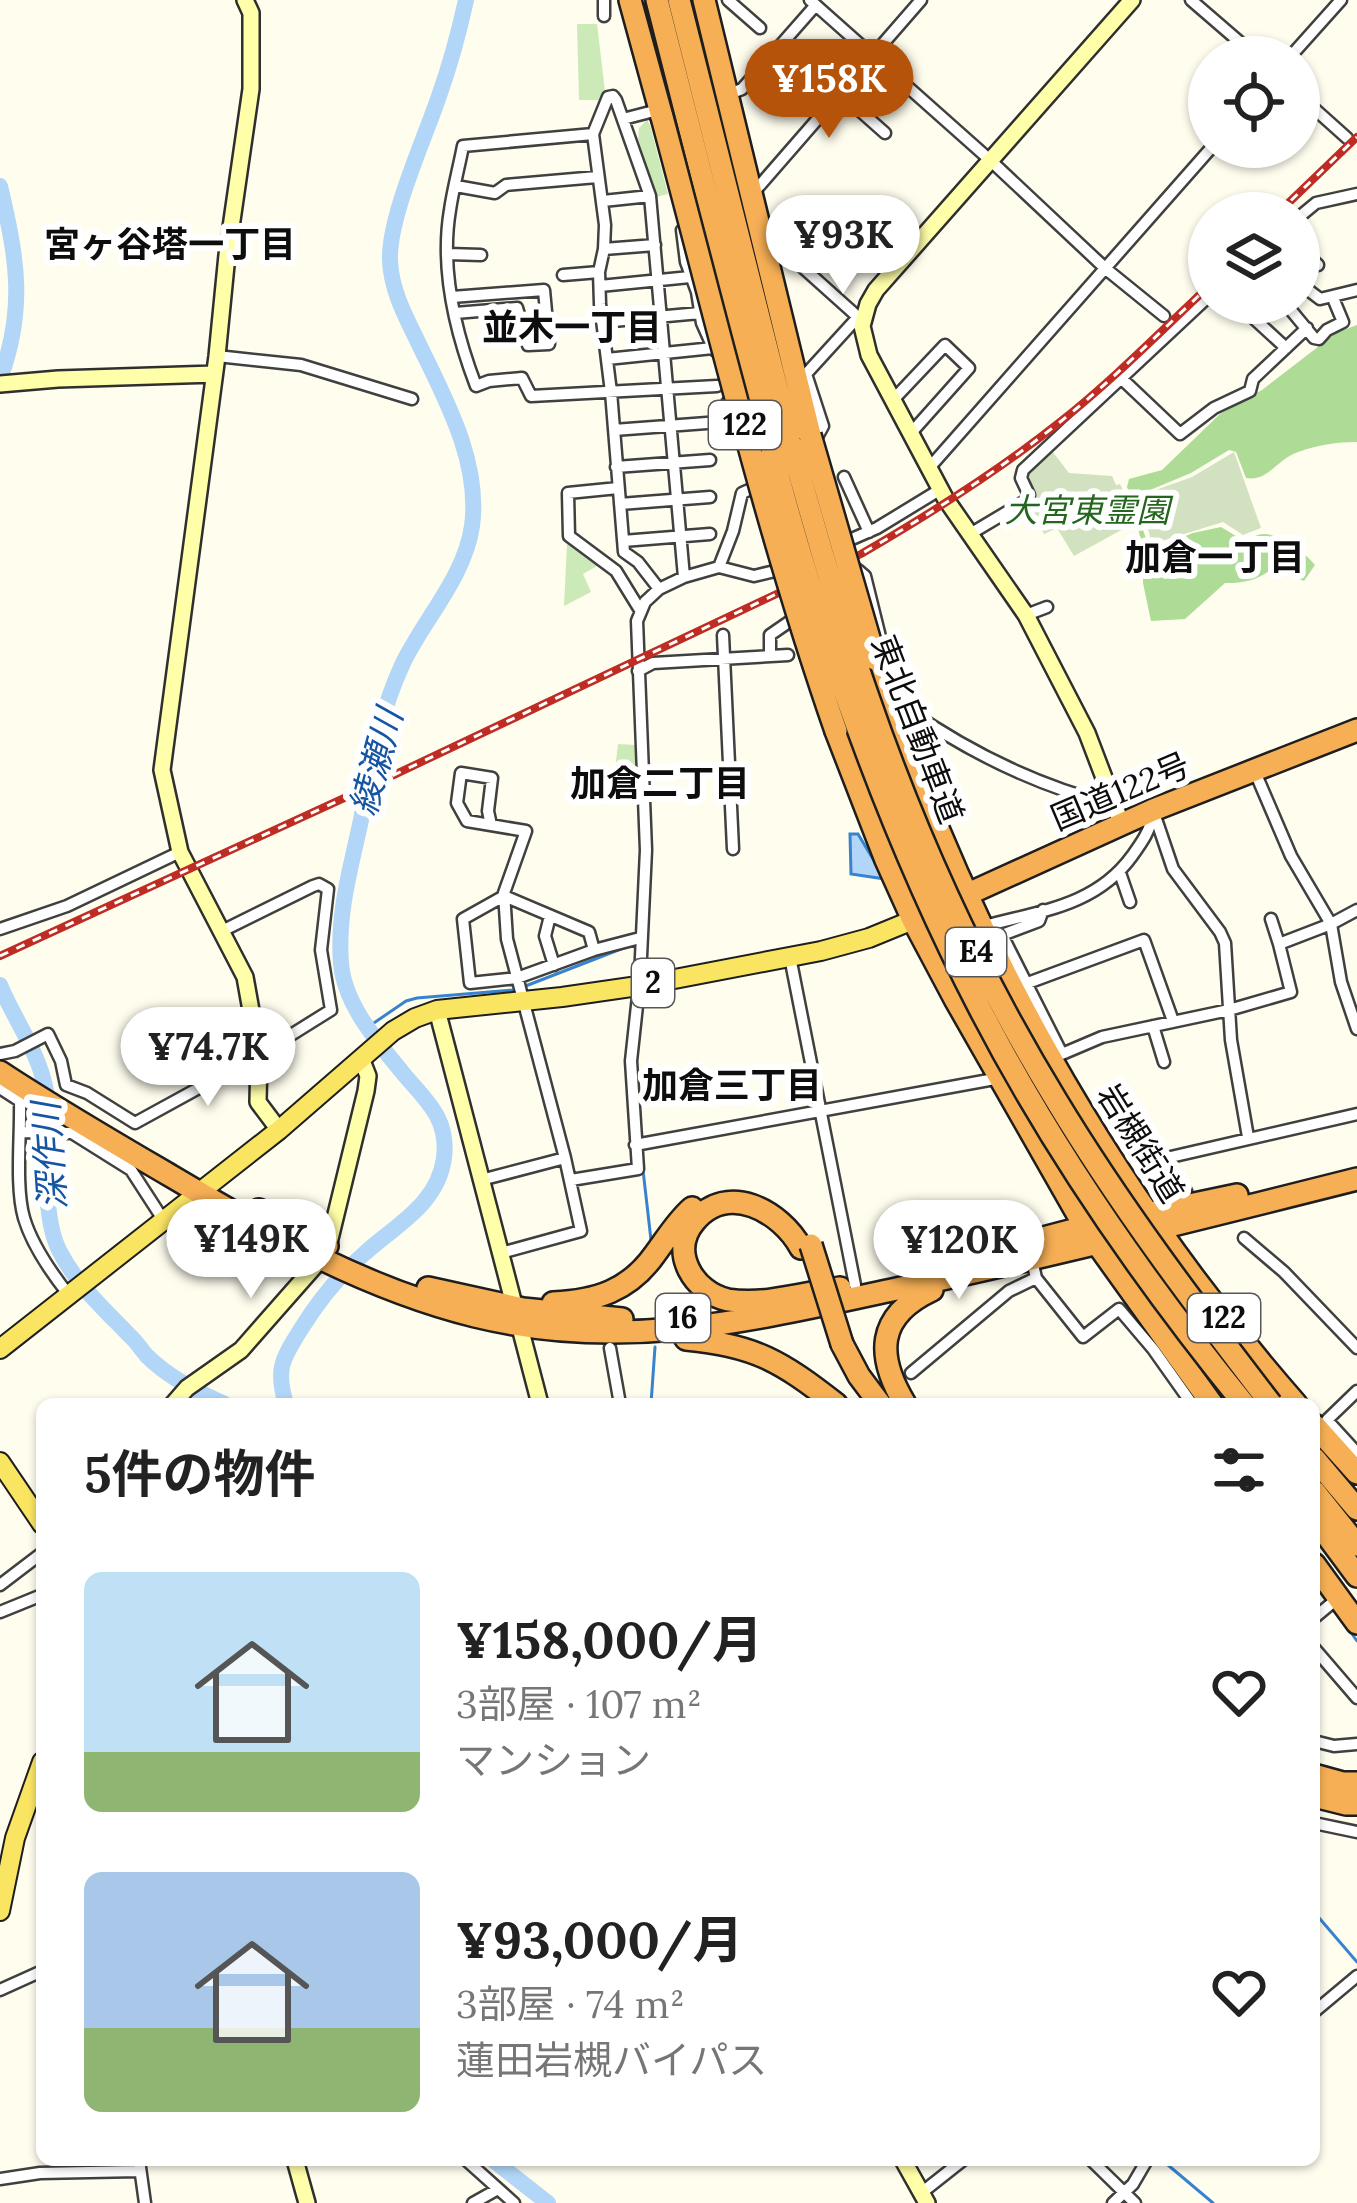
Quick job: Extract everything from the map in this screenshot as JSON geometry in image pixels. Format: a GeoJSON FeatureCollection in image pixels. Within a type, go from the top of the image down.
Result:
{"type":"FeatureCollection","features":[{"type":"Feature","properties":{"kind":"highway","name":"122"},"geometry":{"type":"LineString","coordinates":[[630,0],[782,560],[836,730],[886,860],[913,920],[1046,1159],[1208,1398]]}},
{"type":"Feature","properties":{"kind":"highway","name":"東北自動車道"},"geometry":{"type":"LineString","coordinates":[[657,0],[797,442],[835,668],[920,886],[1094,1228],[1160,1296],[1239,1398]]}},
{"type":"Feature","properties":{"kind":"highway","name":"東北自動車道"},"geometry":{"type":"LineString","coordinates":[[679,0],[868,699],[910,808],[959,919],[1044,1081],[1117,1196],[1267,1398]]}},
{"type":"Feature","properties":{"kind":"highway","name":"122"},"geometry":{"type":"LineString","coordinates":[[704,0],[762,239],[797,442],[874,658],[900,713],[967,894]]}},
{"type":"Feature","properties":{"kind":"highway","name":"国道122号"},"geometry":{"type":"LineString","coordinates":[[913,920],[1118,815],[1154,811],[1357,730]]}},
{"type":"Feature","properties":{"kind":"highway","name":"岩槻街道"},"geometry":{"type":"LineString","coordinates":[[967,894],[1061,1076],[1126,1184],[1239,1337],[1291,1398]]}},
{"type":"Feature","properties":{"kind":"highway","name":"16"},"geometry":{"type":"LineString","coordinates":[[5,1054],[108,1132]]}},
{"type":"Feature","properties":{"kind":"highway","name":"16"},"geometry":{"type":"LineString","coordinates":[[0,1072],[206,1189],[382,1279],[591,1333],[663,1332],[774,1316],[1030,1267],[1094,1228]]}},
{"type":"Feature","properties":{"kind":"highway"},"geometry":{"type":"LineString","coordinates":[[947,1263],[1044,1230],[1052,1222],[1058,1206],[1046,1159]]}},
{"type":"Feature","properties":{"kind":"highway","name":"16"},"geometry":{"type":"LineString","coordinates":[[1151,1221],[1180,1199],[1357,1167]]}},
{"type":"Feature","properties":{"kind":"highway","name":"16"},"geometry":{"type":"LineString","coordinates":[[519,1314],[608,1319],[703,1317],[758,1309],[1094,1228],[1276,1199],[1357,1179]]}},
{"type":"Feature","properties":{"kind":"highway"},"geometry":{"type":"LineString","coordinates":[[1126,1184],[1139,1198],[1180,1199]]}},
{"type":"Feature","properties":{"kind":"highway"},"geometry":{"type":"LineString","coordinates":[[519,1314],[596,1299],[621,1288],[644,1269],[696,1204],[719,1194],[748,1192],[774,1202],[794,1219],[846,1374],[863,1398]]}},
{"type":"Feature","properties":{"kind":"highway"},"geometry":{"type":"LineString","coordinates":[[1239,1337],[1194,1273],[1187,1247],[1199,1230],[1276,1199]]}},
{"type":"Feature","properties":{"kind":"highway"},"geometry":{"type":"LineString","coordinates":[[806,1246],[769,1211],[731,1203],[696,1219],[687,1233],[684,1255],[701,1288],[728,1300],[764,1300],[852,1286]]}},
{"type":"Feature","properties":{"kind":"highway"},"geometry":{"type":"LineString","coordinates":[[1094,1228],[1224,1398]]}},
{"type":"Feature","properties":{"kind":"highway"},"geometry":{"type":"LineString","coordinates":[[901,1398],[885,1359],[889,1332],[902,1310],[932,1290],[1030,1267]]}},
{"type":"Feature","properties":{"kind":"highway"},"geometry":{"type":"LineString","coordinates":[[663,1332],[760,1353],[829,1398]]}},
{"type":"Feature","properties":{"kind":"highway"},"geometry":{"type":"LineString","coordinates":[[838,1345],[876,1398]]}},
{"type":"Feature","properties":{"kind":"highway"},"geometry":{"type":"LineString","coordinates":[[1320,1432],[1357,1473]]}},
{"type":"Feature","properties":{"kind":"highway"},"geometry":{"type":"LineString","coordinates":[[1320,1465],[1357,1509]]}},
{"type":"Feature","properties":{"kind":"highway"},"geometry":{"type":"LineString","coordinates":[[1320,1499],[1357,1545]]}},
{"type":"Feature","properties":{"kind":"highway"},"geometry":{"type":"LineString","coordinates":[[1320,1526],[1357,1576]]}},
{"type":"Feature","properties":{"kind":"highway"},"geometry":{"type":"LineString","coordinates":[[1320,1572],[1357,1623]]}},
{"type":"Feature","properties":{"kind":"highway"},"geometry":{"type":"LineString","coordinates":[[1320,1764],[1357,1769]]}},
{"type":"Feature","properties":{"kind":"highway"},"geometry":{"type":"LineString","coordinates":[[1320,1777],[1357,1783]]}},
{"type":"Feature","properties":{"kind":"highway"},"geometry":{"type":"LineString","coordinates":[[1320,1788],[1357,1793]]}},
{"type":"Feature","properties":{"kind":"highway"},"geometry":{"type":"LineString","coordinates":[[1320,1797],[1357,1804]]}},
{"type":"Feature","properties":{"kind":"main road","name":"2"},"geometry":{"type":"LineString","coordinates":[[0,1349],[415,1018],[519,988],[638,986],[790,957],[856,942],[913,920]]}},
{"type":"Feature","properties":{"kind":"main road"},"geometry":{"type":"LineString","coordinates":[[0,1462],[36,1515]]}},
{"type":"Feature","properties":{"kind":"main road"},"geometry":{"type":"LineString","coordinates":[[0,1911],[15,1838],[36,1781]]}},
{"type":"Feature","properties":{"kind":"street"},"geometry":{"type":"LineString","coordinates":[[245,0],[250,13],[251,89],[162,770],[180,852],[245,977],[259,1055],[258,1102],[279,1130]]}},
{"type":"Feature","properties":{"kind":"street"},"geometry":{"type":"LineString","coordinates":[[604,0],[604,16]]}},
{"type":"Feature","properties":{"kind":"street"},"geometry":{"type":"LineString","coordinates":[[728,0],[760,28]]}},
{"type":"Feature","properties":{"kind":"street"},"geometry":{"type":"LineString","coordinates":[[751,195],[921,0]]}},
{"type":"Feature","properties":{"kind":"street"},"geometry":{"type":"LineString","coordinates":[[797,442],[823,426],[806,374],[860,320],[876,290],[1132,0]]}},
{"type":"Feature","properties":{"kind":"street"},"geometry":{"type":"LineString","coordinates":[[1191,0],[1232,36]]}},
{"type":"Feature","properties":{"kind":"street"},"geometry":{"type":"LineString","coordinates":[[1309,36],[1341,0]]}},
{"type":"Feature","properties":{"kind":"street"},"geometry":{"type":"LineString","coordinates":[[737,91],[813,3],[1164,316]]}},
{"type":"Feature","properties":{"kind":"street"},"geometry":{"type":"LineString","coordinates":[[839,93],[885,133]]}},
{"type":"Feature","properties":{"kind":"street"},"geometry":{"type":"LineString","coordinates":[[659,589],[624,552],[602,322],[603,201],[593,134],[608,97],[613,96],[650,196],[683,577]]}},
{"type":"Feature","properties":{"kind":"street"},"geometry":{"type":"LineString","coordinates":[[623,118],[660,111]]}},
{"type":"Feature","properties":{"kind":"street"},"geometry":{"type":"LineString","coordinates":[[660,111],[654,123],[690,277],[774,573]]}},
{"type":"Feature","properties":{"kind":"street"},"geometry":{"type":"LineString","coordinates":[[1320,114],[1347,138]]}},
{"type":"Feature","properties":{"kind":"street"},"geometry":{"type":"LineString","coordinates":[[593,134],[463,146],[450,210],[448,254],[459,342],[476,386],[521,378],[531,396],[717,386]]}},
{"type":"Feature","properties":{"kind":"street"},"geometry":{"type":"LineString","coordinates":[[929,467],[1194,168]]}},
{"type":"Feature","properties":{"kind":"street"},"geometry":{"type":"LineString","coordinates":[[455,186],[495,193],[506,185],[597,177]]}},
{"type":"Feature","properties":{"kind":"street"},"geometry":{"type":"LineString","coordinates":[[1320,202],[1357,194]]}},
{"type":"Feature","properties":{"kind":"street"},"geometry":{"type":"LineString","coordinates":[[603,201],[650,196]]}},
{"type":"Feature","properties":{"kind":"street"},"geometry":{"type":"LineString","coordinates":[[604,249],[682,232]]}},
{"type":"Feature","properties":{"kind":"street"},"geometry":{"type":"LineString","coordinates":[[762,239],[780,247],[860,320],[869,356],[940,489],[1026,614],[1087,734],[1118,815]]}},
{"type":"Feature","properties":{"kind":"street"},"geometry":{"type":"LineString","coordinates":[[448,254],[481,256]]}},
{"type":"Feature","properties":{"kind":"street"},"geometry":{"type":"LineString","coordinates":[[563,274],[599,279],[690,277]]}},
{"type":"Feature","properties":{"kind":"street"},"geometry":{"type":"LineString","coordinates":[[452,297],[544,290],[549,344],[527,345],[517,308],[455,314]]}},
{"type":"Feature","properties":{"kind":"street"},"geometry":{"type":"LineString","coordinates":[[1320,299],[1357,290]]}},
{"type":"Feature","properties":{"kind":"street"},"geometry":{"type":"LineString","coordinates":[[1333,298],[1342,322]]}},
{"type":"Feature","properties":{"kind":"street"},"geometry":{"type":"LineString","coordinates":[[602,322],[700,313]]}},
{"type":"Feature","properties":{"kind":"street"},"geometry":{"type":"LineString","coordinates":[[970,534],[1028,500],[1023,470],[1188,316]]}},
{"type":"Feature","properties":{"kind":"street"},"geometry":{"type":"LineString","coordinates":[[1304,324],[1319,339],[1342,322],[1357,318]]}},
{"type":"Feature","properties":{"kind":"street"},"geometry":{"type":"LineString","coordinates":[[1260,324],[1286,348]]}},
{"type":"Feature","properties":{"kind":"street"},"geometry":{"type":"LineString","coordinates":[[1122,379],[1180,434],[1214,408],[1250,392],[1253,380],[1307,328]]}},
{"type":"Feature","properties":{"kind":"street"},"geometry":{"type":"LineString","coordinates":[[893,400],[945,345],[969,368],[911,433]]}},
{"type":"Feature","properties":{"kind":"street"},"geometry":{"type":"LineString","coordinates":[[607,359],[713,348]]}},
{"type":"Feature","properties":{"kind":"street"},"geometry":{"type":"LineString","coordinates":[[217,356],[301,365],[412,399]]}},
{"type":"Feature","properties":{"kind":"street"},"geometry":{"type":"LineString","coordinates":[[0,384],[214,374]]}},
{"type":"Feature","properties":{"kind":"street"},"geometry":{"type":"LineString","coordinates":[[614,430],[720,422]]}},
{"type":"Feature","properties":{"kind":"street"},"geometry":{"type":"LineString","coordinates":[[616,467],[710,460]]}},
{"type":"Feature","properties":{"kind":"street"},"geometry":{"type":"LineString","coordinates":[[844,477],[869,532]]}},
{"type":"Feature","properties":{"kind":"street"},"geometry":{"type":"LineString","coordinates":[[618,488],[568,494],[569,536],[616,571],[640,610]]}},
{"type":"Feature","properties":{"kind":"street"},"geometry":{"type":"LineString","coordinates":[[571,1180],[638,1169],[631,1061],[646,840],[640,610],[659,589],[719,566],[754,576],[774,573],[869,532],[940,489]]}},
{"type":"Feature","properties":{"kind":"street"},"geometry":{"type":"LineString","coordinates":[[719,566],[742,493],[751,490]]}},
{"type":"Feature","properties":{"kind":"street"},"geometry":{"type":"LineString","coordinates":[[620,504],[710,497]]}},
{"type":"Feature","properties":{"kind":"street"},"geometry":{"type":"LineString","coordinates":[[623,541],[710,534]]}},
{"type":"Feature","properties":{"kind":"street"},"geometry":{"type":"LineString","coordinates":[[770,656],[770,635],[857,570],[865,577],[900,713],[1008,769],[1118,815]]}},
{"type":"Feature","properties":{"kind":"street"},"geometry":{"type":"LineString","coordinates":[[1026,614],[1047,607]]}},
{"type":"Feature","properties":{"kind":"street"},"geometry":{"type":"LineString","coordinates":[[723,634],[733,849]]}},
{"type":"Feature","properties":{"kind":"street"},"geometry":{"type":"LineString","coordinates":[[638,670],[653,663],[788,656]]}},
{"type":"Feature","properties":{"kind":"street"},"geometry":{"type":"LineString","coordinates":[[1254,770],[1291,856],[1330,924],[1341,982],[1357,1028]]}},
{"type":"Feature","properties":{"kind":"street"},"geometry":{"type":"LineString","coordinates":[[491,825],[492,778],[461,773],[457,803],[467,821],[526,831],[504,896],[507,939],[581,1231],[501,1252]]}},
{"type":"Feature","properties":{"kind":"street"},"geometry":{"type":"LineString","coordinates":[[981,927],[1085,898],[1120,873],[1151,827],[1154,811]]}},
{"type":"Feature","properties":{"kind":"street"},"geometry":{"type":"LineString","coordinates":[[1154,811],[1173,868],[1225,943],[1231,1040],[1248,1137]]}},
{"type":"Feature","properties":{"kind":"street"},"geometry":{"type":"LineString","coordinates":[[0,929],[67,906],[180,852]]}},
{"type":"Feature","properties":{"kind":"street"},"geometry":{"type":"LineString","coordinates":[[1120,873],[1130,902]]}},
{"type":"Feature","properties":{"kind":"street"},"geometry":{"type":"LineString","coordinates":[[5,1054],[48,1034],[66,1084],[135,1123],[332,1010],[321,950],[328,889],[313,886],[222,931]]}},
{"type":"Feature","properties":{"kind":"street"},"geometry":{"type":"LineString","coordinates":[[504,896],[463,919],[470,982],[519,988],[554,964],[640,938]]}},
{"type":"Feature","properties":{"kind":"street"},"geometry":{"type":"LineString","coordinates":[[504,896],[589,932],[593,950]]}},
{"type":"Feature","properties":{"kind":"street"},"geometry":{"type":"LineString","coordinates":[[1043,910],[1039,921],[1002,935],[1062,1054],[1102,1037],[1291,992],[1271,919]]}},
{"type":"Feature","properties":{"kind":"street"},"geometry":{"type":"LineString","coordinates":[[1279,944],[1357,910]]}},
{"type":"Feature","properties":{"kind":"street"},"geometry":{"type":"LineString","coordinates":[[550,916],[545,935],[554,964]]}},
{"type":"Feature","properties":{"kind":"street"},"geometry":{"type":"LineString","coordinates":[[1025,984],[1144,940],[1173,1021]]}},
{"type":"Feature","properties":{"kind":"street"},"geometry":{"type":"LineString","coordinates":[[790,957],[852,1286]]}},
{"type":"Feature","properties":{"kind":"street"},"geometry":{"type":"LineString","coordinates":[[437,1010],[539,1398]]}},
{"type":"Feature","properties":{"kind":"street"},"geometry":{"type":"LineString","coordinates":[[1153,1026],[1164,1062]]}},
{"type":"Feature","properties":{"kind":"street"},"geometry":{"type":"LineString","coordinates":[[178,1398],[249,1341],[330,1256],[366,1091],[366,1054]]}},
{"type":"Feature","properties":{"kind":"street"},"geometry":{"type":"LineString","coordinates":[[635,1145],[1000,1078]]}},
{"type":"Feature","properties":{"kind":"street"},"geometry":{"type":"LineString","coordinates":[[0,1088],[20,1101],[24,1218],[36,1246],[69,1292]]}},
{"type":"Feature","properties":{"kind":"street"},"geometry":{"type":"LineString","coordinates":[[1180,1199],[1162,1159],[1357,1114]]}},
{"type":"Feature","properties":{"kind":"street"},"geometry":{"type":"LineString","coordinates":[[21,1132],[72,1133],[130,1170],[164,1221]]}},
{"type":"Feature","properties":{"kind":"street"},"geometry":{"type":"LineString","coordinates":[[481,1180],[565,1158]]}},
{"type":"Feature","properties":{"kind":"street"},"geometry":{"type":"LineString","coordinates":[[1244,1238],[1357,1348]]}},
{"type":"Feature","properties":{"kind":"street"},"geometry":{"type":"LineString","coordinates":[[911,1373],[1009,1291],[1030,1267],[1083,1337],[1119,1309],[1188,1398]]}},
{"type":"Feature","properties":{"kind":"street"},"geometry":{"type":"LineString","coordinates":[[610,1348],[619,1398]]}},
{"type":"Feature","properties":{"kind":"street"},"geometry":{"type":"LineString","coordinates":[[1357,1391],[1327,1420],[1357,1453]]}},
{"type":"Feature","properties":{"kind":"street"},"geometry":{"type":"LineString","coordinates":[[17,1606],[0,1585],[36,1558]]}},
{"type":"Feature","properties":{"kind":"street"},"geometry":{"type":"LineString","coordinates":[[0,1612],[36,1598]]}},
{"type":"Feature","properties":{"kind":"street"},"geometry":{"type":"LineString","coordinates":[[1320,1613],[1338,1598]]}},
{"type":"Feature","properties":{"kind":"street"},"geometry":{"type":"LineString","coordinates":[[1320,1655],[1357,1698]]}},
{"type":"Feature","properties":{"kind":"street"},"geometry":{"type":"LineString","coordinates":[[1320,1742],[1357,1744]]}},
{"type":"Feature","properties":{"kind":"street"},"geometry":{"type":"LineString","coordinates":[[1320,1824],[1357,1832]]}},
{"type":"Feature","properties":{"kind":"street"},"geometry":{"type":"LineString","coordinates":[[0,1990],[36,1974]]}},
{"type":"Feature","properties":{"kind":"street"},"geometry":{"type":"LineString","coordinates":[[1320,2007],[1357,1976]]}},
{"type":"Feature","properties":{"kind":"street"},"geometry":{"type":"LineString","coordinates":[[0,2179],[138,2166],[145,2203]]}},
{"type":"Feature","properties":{"kind":"street"},"geometry":{"type":"LineString","coordinates":[[297,2166],[307,2203]]}},
{"type":"Feature","properties":{"kind":"street"},"geometry":{"type":"LineString","coordinates":[[473,2166],[514,2203]]}},
{"type":"Feature","properties":{"kind":"street"},"geometry":{"type":"LineString","coordinates":[[906,2166],[923,2198],[957,2166]]}},
{"type":"Feature","properties":{"kind":"street"},"geometry":{"type":"LineString","coordinates":[[1097,2166],[1136,2203]]}},
{"type":"Feature","properties":{"kind":"street"},"geometry":{"type":"LineString","coordinates":[[1113,2203],[1143,2166]]}},
{"type":"Feature","properties":{"kind":"street"},"geometry":{"type":"LineString","coordinates":[[473,2203],[498,2189]]}},
{"type":"Feature","properties":{"kind":"green space"},"geometry":{"type":"Polygon","coordinates":[[[577,24],[597,24],[602,100],[579,100],[577,24]]]}},
{"type":"Feature","properties":{"kind":"green space"},"geometry":{"type":"Polygon","coordinates":[[[647,120],[668,194],[656,197],[638,139],[639,128],[647,120]]]}},
{"type":"Feature","properties":{"kind":"green space"},"geometry":{"type":"Polygon","coordinates":[[[1357,325],[1357,442],[1298,452],[1254,478],[1246,478],[1236,452],[1229,450],[1191,473],[1138,495],[1143,531],[1153,549],[1221,527],[1244,541],[1269,535],[1292,545],[1315,565],[1304,581],[1278,564],[1254,579],[1225,583],[1185,619],[1151,621],[1129,479],[1162,470],[1220,414],[1262,390],[1336,333],[1357,325]]]}},
{"type":"Feature","properties":{"kind":"green space","name":"大宮東霊園"},"geometry":{"type":"Polygon","coordinates":[[[1052,451],[1069,473],[1112,476],[1132,509],[1134,523],[1074,556],[1057,528],[1044,534],[1030,507],[1035,498],[1025,476],[1052,451]]]}},
{"type":"Feature","properties":{"kind":"green space"},"geometry":{"type":"Polygon","coordinates":[[[1234,452],[1261,528],[1243,535],[1223,522],[1152,544],[1139,496],[1192,477],[1234,452]]]}},
{"type":"Feature","properties":{"kind":"green space"},"geometry":{"type":"Polygon","coordinates":[[[567,544],[597,566],[583,574],[591,592],[564,606],[567,544]]]}},
{"type":"Feature","properties":{"kind":"green space"},"geometry":{"type":"Polygon","coordinates":[[[618,744],[635,745],[637,790],[613,787],[618,744]]]}},
{"type":"Feature","properties":{"kind":"water"},"geometry":{"type":"Polygon","coordinates":[[[850,834],[858,834],[885,879],[851,874],[850,834]]]}},
{"type":"Feature","properties":{"kind":"waterway","name":"綾瀬川"},"geometry":{"type":"LineString","coordinates":[[285,1398],[283,1364],[308,1318],[347,1270],[425,1201],[444,1158],[443,1131],[434,1110],[382,1048],[348,993],[340,944],[346,890],[388,701],[403,663],[461,562],[472,526],[471,477],[465,453],[399,301],[390,261],[401,201],[447,72],[466,0]]}},
{"type":"Feature","properties":{"kind":"waterway","name":"深作川"},"geometry":{"type":"LineString","coordinates":[[0,186],[16,283],[13,329],[0,379]]}},
{"type":"Feature","properties":{"kind":"waterway"},"geometry":{"type":"LineString","coordinates":[[523,987],[626,947]]}},
{"type":"Feature","properties":{"kind":"waterway","name":"深作川"},"geometry":{"type":"LineString","coordinates":[[0,985],[45,1086],[47,1196],[59,1250],[82,1285],[147,1356],[213,1398]]}},
{"type":"Feature","properties":{"kind":"waterway"},"geometry":{"type":"LineString","coordinates":[[368,1027],[417,998],[514,990]]}},
{"type":"Feature","properties":{"kind":"waterway"},"geometry":{"type":"LineString","coordinates":[[643,1170],[651,1240]]}},
{"type":"Feature","properties":{"kind":"waterway"},"geometry":{"type":"LineString","coordinates":[[651,1398],[655,1347]]}},
{"type":"Feature","properties":{"kind":"waterway"},"geometry":{"type":"LineString","coordinates":[[1350,1631],[1357,1641]]}},
{"type":"Feature","properties":{"kind":"waterway"},"geometry":{"type":"LineString","coordinates":[[1320,1919],[1357,1962]]}},
{"type":"Feature","properties":{"kind":"waterway","name":"綾瀬川"},"geometry":{"type":"LineString","coordinates":[[501,2166],[548,2203]]}},
{"type":"Feature","properties":{"kind":"waterway"},"geometry":{"type":"LineString","coordinates":[[1169,2166],[1213,2203]]}},
{"type":"Feature","properties":{"kind":"railway"},"geometry":{"type":"LineString","coordinates":[[1300,192],[1357,137]]}},
{"type":"Feature","properties":{"kind":"railway"},"geometry":{"type":"LineString","coordinates":[[0,956],[861,554],[963,492],[1036,440],[1099,390],[1188,306]]}},
{"type":"Feature","properties":{"kind":"district","name":"宮ヶ谷塔一丁目"},"geometry":{"type":"Point","coordinates":[170,244]}},
{"type":"Feature","properties":{"kind":"district","name":"並木一丁目"},"geometry":{"type":"Point","coordinates":[572,327]}},
{"type":"Feature","properties":{"kind":"district","name":"加倉一丁目"},"geometry":{"type":"Point","coordinates":[1215,557]}},
{"type":"Feature","properties":{"kind":"district","name":"加倉二丁目"},"geometry":{"type":"Point","coordinates":[660,783]}},
{"type":"Feature","properties":{"kind":"district","name":"加倉三丁目"},"geometry":{"type":"Point","coordinates":[732,1085]}}]}
